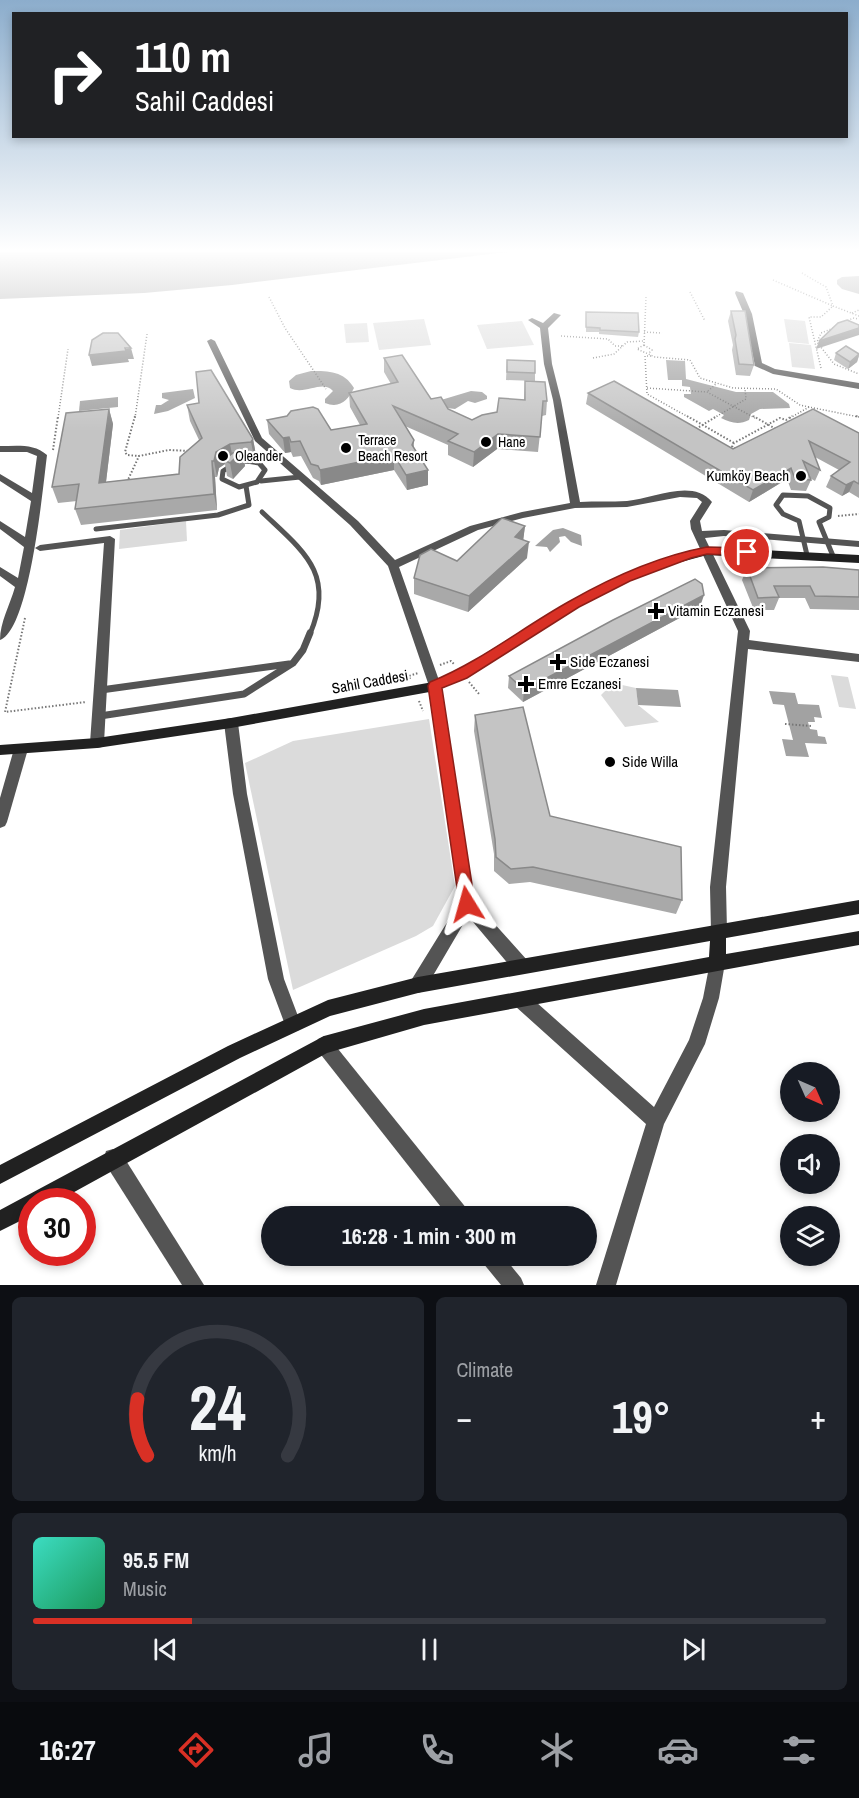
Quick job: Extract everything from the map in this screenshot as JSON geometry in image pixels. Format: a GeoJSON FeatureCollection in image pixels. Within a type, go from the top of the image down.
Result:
{"type":"FeatureCollection","features":[{"type":"Feature","properties":{"kind":"main road","name":"Sahil Caddesi"},"geometry":{"type":"LineString","coordinates":[[0,750],[97,743],[231,723],[435,686],[462,675],[574,604],[625,578],[670,559],[707,550],[859,559]]}},
{"type":"Feature","properties":{"kind":"main road"},"geometry":{"type":"LineString","coordinates":[[0,1175],[234,1052],[328,1008],[418,985],[859,907]]}},
{"type":"Feature","properties":{"kind":"main road"},"geometry":{"type":"LineString","coordinates":[[717,963],[719,930]]}},
{"type":"Feature","properties":{"kind":"main road"},"geometry":{"type":"LineString","coordinates":[[60,1188],[324,1045],[424,1017],[859,938]]}},
{"type":"Feature","properties":{"kind":"main road"},"geometry":{"type":"LineString","coordinates":[[0,1221],[18,1211]]}},
{"type":"Feature","properties":{"kind":"street"},"geometry":{"type":"LineString","coordinates":[[747,312],[758,364],[773,371],[859,386]]}},
{"type":"Feature","properties":{"kind":"street"},"geometry":{"type":"LineString","coordinates":[[544,327],[557,315]]}},
{"type":"Feature","properties":{"kind":"street"},"geometry":{"type":"LineString","coordinates":[[532,320],[544,327]]}},
{"type":"Feature","properties":{"kind":"street"},"geometry":{"type":"LineString","coordinates":[[544,327],[548,364],[557,400],[575,505]]}},
{"type":"Feature","properties":{"kind":"street"},"geometry":{"type":"LineString","coordinates":[[211,341],[258,439],[354,523],[393,565],[435,686],[467,904],[521,966]]}},
{"type":"Feature","properties":{"kind":"street"},"geometry":{"type":"LineString","coordinates":[[0,449],[27,448],[36,450],[42,455],[36,500],[35,547],[20,585],[10,624],[1,633]]}},
{"type":"Feature","properties":{"kind":"street"},"geometry":{"type":"LineString","coordinates":[[0,477],[36,500]]}},
{"type":"Feature","properties":{"kind":"street"},"geometry":{"type":"LineString","coordinates":[[393,565],[474,528],[522,515],[575,505],[627,504],[680,494],[700,495],[707,502],[695,521],[699,535],[744,631],[718,886],[719,930]]}},
{"type":"Feature","properties":{"kind":"street"},"geometry":{"type":"LineString","coordinates":[[0,524],[35,547],[110,539],[97,743]]}},
{"type":"Feature","properties":{"kind":"street"},"geometry":{"type":"LineString","coordinates":[[699,535],[724,533],[859,544]]}},
{"type":"Feature","properties":{"kind":"street"},"geometry":{"type":"LineString","coordinates":[[0,571],[20,585]]}},
{"type":"Feature","properties":{"kind":"street"},"geometry":{"type":"LineString","coordinates":[[743,644],[859,658]]}},
{"type":"Feature","properties":{"kind":"street"},"geometry":{"type":"LineString","coordinates":[[231,723],[240,794],[276,979],[293,1024]]}},
{"type":"Feature","properties":{"kind":"street"},"geometry":{"type":"LineString","coordinates":[[0,822],[21,749]]}},
{"type":"Feature","properties":{"kind":"street"},"geometry":{"type":"LineString","coordinates":[[418,985],[467,904]]}},
{"type":"Feature","properties":{"kind":"street"},"geometry":{"type":"LineString","coordinates":[[606,1285],[656,1121],[696,1044],[711,998],[717,963]]}},
{"type":"Feature","properties":{"kind":"street"},"geometry":{"type":"LineString","coordinates":[[521,1000],[656,1121]]}},
{"type":"Feature","properties":{"kind":"street"},"geometry":{"type":"LineString","coordinates":[[324,1045],[452,1206]]}},
{"type":"Feature","properties":{"kind":"street"},"geometry":{"type":"LineString","coordinates":[[113,1158],[194,1285]]}},
{"type":"Feature","properties":{"kind":"street"},"geometry":{"type":"LineString","coordinates":[[498,1266],[514,1285]]}},
{"type":"Feature","properties":{"kind":"lane"},"geometry":{"type":"LineString","coordinates":[[260,481],[266,473],[265,470],[253,462],[234,464],[223,471],[222,479],[226,483],[246,486],[260,481],[300,477]]}},
{"type":"Feature","properties":{"kind":"lane"},"geometry":{"type":"LineString","coordinates":[[96,529],[218,515],[249,505],[246,486]]}},
{"type":"Feature","properties":{"kind":"lane"},"geometry":{"type":"LineString","coordinates":[[807,555],[799,521],[783,514],[776,505],[783,495],[801,493],[819,498],[830,508],[829,517],[819,522],[833,556]]}},
{"type":"Feature","properties":{"kind":"lane"},"geometry":{"type":"LineString","coordinates":[[99,716],[244,694],[293,663],[303,650],[315,622],[321,594],[315,570],[299,547],[262,512]]}},
{"type":"Feature","properties":{"kind":"lane"},"geometry":{"type":"LineString","coordinates":[[101,695],[293,663]]}},
{"type":"Feature","properties":{"kind":"path"},"geometry":{"type":"LineString","coordinates":[[277,312],[285,328],[326,389]]}},
{"type":"Feature","properties":{"kind":"path"},"geometry":{"type":"LineString","coordinates":[[644,345],[645,312]]}},
{"type":"Feature","properties":{"kind":"path"},"geometry":{"type":"LineString","coordinates":[[700,312],[705,321]]}},
{"type":"Feature","properties":{"kind":"path"},"geometry":{"type":"LineString","coordinates":[[821,371],[809,318],[821,317],[825,312]]}},
{"type":"Feature","properties":{"kind":"path"},"geometry":{"type":"LineString","coordinates":[[852,313],[859,317]]}},
{"type":"Feature","properties":{"kind":"path"},"geometry":{"type":"LineString","coordinates":[[859,317],[847,320],[842,326],[821,333],[817,342],[837,367],[859,374]]}},
{"type":"Feature","properties":{"kind":"path"},"geometry":{"type":"LineString","coordinates":[[644,332],[662,333]]}},
{"type":"Feature","properties":{"kind":"path"},"geometry":{"type":"LineString","coordinates":[[147,334],[134,426],[125,452],[127,455],[139,456],[169,450],[195,452]]}},
{"type":"Feature","properties":{"kind":"path"},"geometry":{"type":"LineString","coordinates":[[561,336],[608,339],[615,346],[622,346]]}},
{"type":"Feature","properties":{"kind":"path"},"geometry":{"type":"LineString","coordinates":[[593,358],[614,354],[627,342],[644,341]]}},
{"type":"Feature","properties":{"kind":"path"},"geometry":{"type":"LineString","coordinates":[[644,345],[652,350],[650,355]]}},
{"type":"Feature","properties":{"kind":"path"},"geometry":{"type":"LineString","coordinates":[[644,345],[638,350],[642,353],[690,360],[694,372],[700,378],[745,389],[776,389],[800,405],[859,417]]}},
{"type":"Feature","properties":{"kind":"path"},"geometry":{"type":"LineString","coordinates":[[52,457],[68,349]]}},
{"type":"Feature","properties":{"kind":"path"},"geometry":{"type":"LineString","coordinates":[[650,355],[645,356],[647,394],[734,442]]}},
{"type":"Feature","properties":{"kind":"path"},"geometry":{"type":"LineString","coordinates":[[707,392],[717,383]]}},
{"type":"Feature","properties":{"kind":"path"},"geometry":{"type":"LineString","coordinates":[[647,388],[707,392],[784,433]]}},
{"type":"Feature","properties":{"kind":"path"},"geometry":{"type":"LineString","coordinates":[[693,430],[713,421],[719,413],[746,399],[745,389]]}},
{"type":"Feature","properties":{"kind":"path"},"geometry":{"type":"LineString","coordinates":[[741,453],[732,447],[734,442],[780,418],[786,420],[808,407]]}},
{"type":"Feature","properties":{"kind":"path"},"geometry":{"type":"LineString","coordinates":[[126,488],[127,478],[139,456]]}},
{"type":"Feature","properties":{"kind":"path"},"geometry":{"type":"LineString","coordinates":[[829,517],[859,514]]}},
{"type":"Feature","properties":{"kind":"path"},"geometry":{"type":"LineString","coordinates":[[26,614],[5,712],[101,695]]}},
{"type":"Feature","properties":{"kind":"path"},"geometry":{"type":"LineString","coordinates":[[785,724],[812,726]]}},
{"type":"Feature","properties":{"kind":"shaded area"},"geometry":{"type":"Polygon","coordinates":[[[424,319],[431,345],[379,350],[373,323],[424,319]]]}},
{"type":"Feature","properties":{"kind":"shaded area"},"geometry":{"type":"Polygon","coordinates":[[[784,319],[805,321],[809,344],[788,342],[784,319]]]}},
{"type":"Feature","properties":{"kind":"shaded area"},"geometry":{"type":"Polygon","coordinates":[[[522,321],[534,345],[487,349],[477,325],[522,321]]]}},
{"type":"Feature","properties":{"kind":"shaded area"},"geometry":{"type":"Polygon","coordinates":[[[367,323],[369,342],[346,343],[344,324],[367,323]]]}},
{"type":"Feature","properties":{"kind":"shaded area"},"geometry":{"type":"Polygon","coordinates":[[[789,343],[811,345],[815,369],[792,367],[789,343]]]}},
{"type":"Feature","properties":{"kind":"shaded area"},"geometry":{"type":"Polygon","coordinates":[[[666,360],[685,361],[686,379],[736,392],[773,392],[789,404],[790,408],[760,409],[751,414],[749,420],[745,422],[728,421],[721,418],[724,415],[713,409],[709,411],[684,397],[684,394],[691,394],[690,387],[682,386],[682,380],[668,380],[666,360]]]}},
{"type":"Feature","properties":{"kind":"shaded area"},"geometry":{"type":"Polygon","coordinates":[[[311,371],[341,375],[354,388],[346,400],[330,405],[325,403],[325,399],[333,391],[329,388],[296,390],[290,388],[289,381],[296,375],[311,371]]]}},
{"type":"Feature","properties":{"kind":"shaded area"},"geometry":{"type":"Polygon","coordinates":[[[193,389],[195,398],[168,411],[154,414],[156,405],[169,400],[162,398],[162,393],[193,389]]]}},
{"type":"Feature","properties":{"kind":"shaded area"},"geometry":{"type":"Polygon","coordinates":[[[471,391],[482,392],[487,399],[475,403],[468,401],[455,409],[447,408],[441,400],[471,391]]]}},
{"type":"Feature","properties":{"kind":"shaded area"},"geometry":{"type":"Polygon","coordinates":[[[118,397],[118,407],[79,411],[80,401],[118,397]]]}},
{"type":"Feature","properties":{"kind":"shaded area"},"geometry":{"type":"Polygon","coordinates":[[[186,521],[187,541],[119,549],[120,530],[186,521]]]}},
{"type":"Feature","properties":{"kind":"shaded area"},"geometry":{"type":"Polygon","coordinates":[[[563,528],[581,535],[582,546],[571,542],[565,536],[559,537],[560,542],[550,552],[547,547],[535,546],[553,530],[563,528]]]}},
{"type":"Feature","properties":{"kind":"shaded area"},"geometry":{"type":"Polygon","coordinates":[[[831,675],[848,677],[856,709],[839,707],[831,675]]]}},
{"type":"Feature","properties":{"kind":"shaded area"},"geometry":{"type":"Polygon","coordinates":[[[613,683],[636,688],[638,705],[659,722],[625,727],[601,695],[613,683]]]}},
{"type":"Feature","properties":{"kind":"shaded area"},"geometry":{"type":"Polygon","coordinates":[[[636,688],[678,690],[681,707],[638,705],[636,688]]]}},
{"type":"Feature","properties":{"kind":"shaded area"},"geometry":{"type":"Polygon","coordinates":[[[769,691],[795,693],[798,704],[819,705],[822,718],[814,717],[815,722],[808,722],[810,729],[817,730],[818,736],[825,737],[827,744],[805,743],[809,757],[786,756],[782,739],[793,740],[784,705],[773,704],[769,691]]]}},
{"type":"Feature","properties":{"kind":"shaded area"},"geometry":{"type":"Polygon","coordinates":[[[429,719],[455,886],[433,926],[416,936],[293,990],[245,763],[293,741],[429,719]]]}},
{"type":"Feature","properties":{"kind":"building"},"geometry":{"type":"Polygon","coordinates":[[[586,312],[638,313],[639,332],[586,327],[586,312]]]}},
{"type":"Feature","properties":{"kind":"building"},"geometry":{"type":"Polygon","coordinates":[[[731,312],[745,312],[754,365],[739,364],[731,312]]]}},
{"type":"Feature","properties":{"kind":"building"},"geometry":{"type":"Polygon","coordinates":[[[847,320],[859,325],[859,328],[819,341],[838,323],[847,320]]]}},
{"type":"Feature","properties":{"kind":"building"},"geometry":{"type":"Polygon","coordinates":[[[103,333],[118,333],[131,348],[125,348],[126,351],[89,355],[92,340],[103,333]]]}},
{"type":"Feature","properties":{"kind":"building"},"geometry":{"type":"Polygon","coordinates":[[[846,346],[859,354],[850,362],[836,353],[846,346]]]}},
{"type":"Feature","properties":{"kind":"building"},"geometry":{"type":"Polygon","coordinates":[[[402,355],[431,399],[441,397],[448,409],[472,420],[497,412],[499,398],[525,400],[525,381],[545,382],[547,401],[543,401],[540,437],[498,434],[474,452],[448,441],[458,434],[393,406],[414,440],[412,445],[428,470],[406,475],[394,455],[320,470],[318,466],[311,464],[300,441],[291,442],[289,437],[283,438],[267,420],[287,416],[291,411],[313,407],[318,409],[331,430],[367,424],[349,393],[398,382],[384,358],[402,355]]]}},
{"type":"Feature","properties":{"kind":"building"},"geometry":{"type":"Polygon","coordinates":[[[507,360],[535,361],[535,373],[507,372],[507,360]]]}},
{"type":"Feature","properties":{"kind":"building","name":"Oleander"},"geometry":{"type":"Polygon","coordinates":[[[211,370],[253,439],[251,442],[230,444],[216,452],[214,461],[212,461],[214,494],[75,509],[79,484],[52,487],[66,413],[109,409],[99,483],[179,474],[180,457],[202,438],[187,405],[199,403],[196,372],[211,370]]]}},
{"type":"Feature","properties":{"kind":"building"},"geometry":{"type":"Polygon","coordinates":[[[614,381],[733,449],[813,409],[859,433],[859,484],[854,481],[846,485],[831,476],[850,462],[809,441],[820,470],[803,461],[811,480],[795,479],[791,468],[753,490],[588,393],[614,381]]]}},
{"type":"Feature","properties":{"kind":"building"},"geometry":{"type":"Polygon","coordinates":[[[242,451],[230,463],[224,460],[233,453],[242,451]]]}},
{"type":"Feature","properties":{"kind":"building"},"geometry":{"type":"Polygon","coordinates":[[[502,518],[525,526],[515,537],[529,542],[469,596],[414,578],[420,555],[431,549],[457,561],[502,518]]]}},
{"type":"Feature","properties":{"kind":"building"},"geometry":{"type":"Polygon","coordinates":[[[823,567],[859,570],[859,597],[815,596],[810,586],[774,586],[779,597],[758,598],[747,568],[823,567]]]}},
{"type":"Feature","properties":{"kind":"building"},"geometry":{"type":"Polygon","coordinates":[[[695,579],[702,584],[704,595],[524,690],[509,676],[613,620],[695,579]]]}},
{"type":"Feature","properties":{"kind":"building"},"geometry":{"type":"Polygon","coordinates":[[[523,707],[550,816],[681,847],[682,900],[533,867],[511,869],[496,857],[475,715],[523,707]]]}},
{"type":"Feature","properties":{"kind":"place","name":"Hane"},"geometry":{"type":"Point","coordinates":[486,442]}},
{"type":"Feature","properties":{"kind":"place","name":"Terrace Beach Resort"},"geometry":{"type":"Point","coordinates":[346,448]}},
{"type":"Feature","properties":{"kind":"place","name":"Oleander"},"geometry":{"type":"Point","coordinates":[223,456]}},
{"type":"Feature","properties":{"kind":"place","name":"Kumköy Beach"},"geometry":{"type":"Point","coordinates":[801,476]}},
{"type":"Feature","properties":{"kind":"place","name":"Vitamin Eczanesi"},"geometry":{"type":"Point","coordinates":[656,611]}},
{"type":"Feature","properties":{"kind":"place","name":"Side Eczanesi"},"geometry":{"type":"Point","coordinates":[558,662]}},
{"type":"Feature","properties":{"kind":"place","name":"Emre Eczanesi"},"geometry":{"type":"Point","coordinates":[526,684]}},
{"type":"Feature","properties":{"kind":"place","name":"Side Willa"},"geometry":{"type":"Point","coordinates":[610,762]}},
{"type":"Feature","properties":{"kind":"route"},"geometry":{"type":"LineString","coordinates":[[467,904],[435,686],[462,675],[574,604],[625,578],[688,554],[707,550],[747,552]]}}]}
